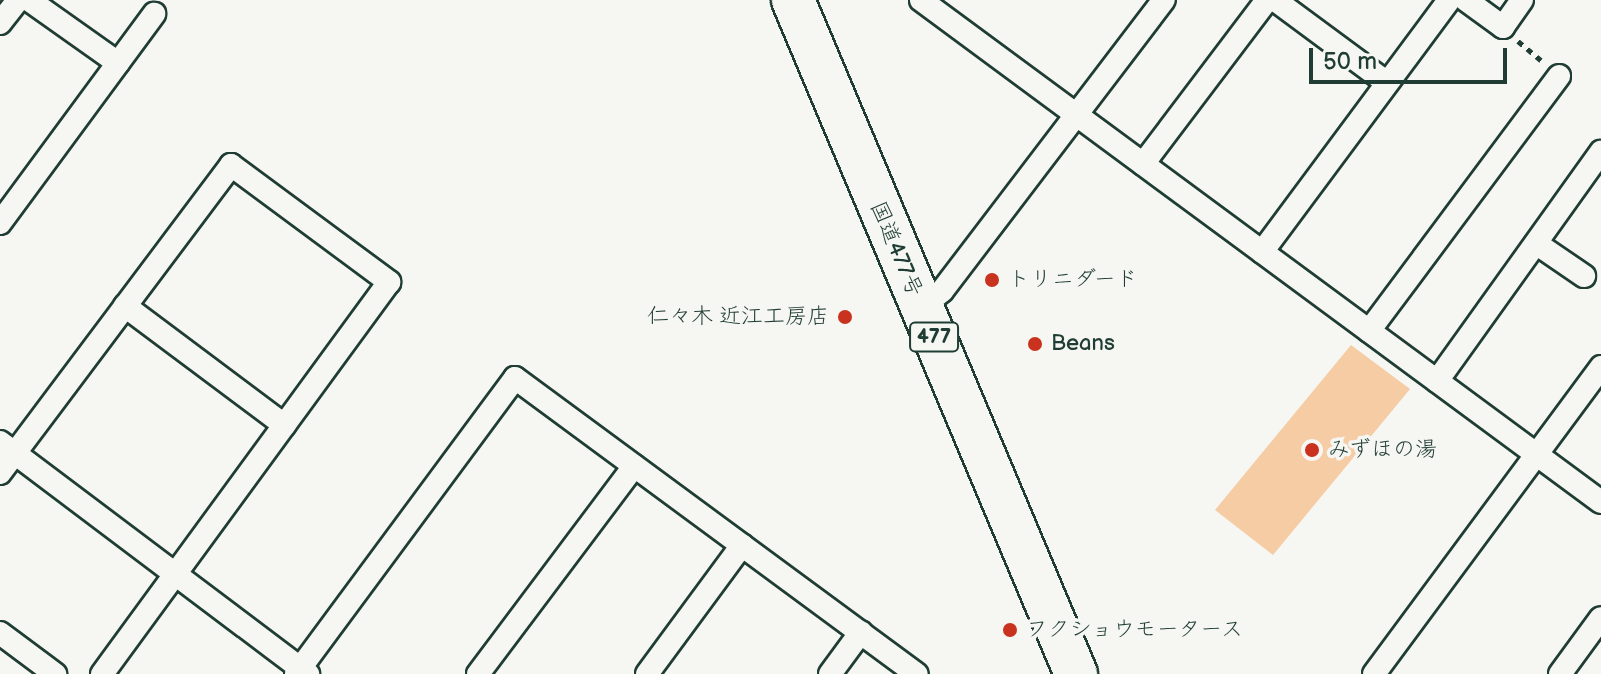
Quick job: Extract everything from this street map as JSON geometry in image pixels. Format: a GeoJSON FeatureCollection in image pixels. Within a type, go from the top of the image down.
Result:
{"type":"FeatureCollection","features":[{"type":"Feature","properties":{"kind":"highway","name":"国道477号"},"geometry":{"type":"LineString","coordinates":[[793,0],[1076,674]]}},
{"type":"Feature","properties":{"kind":"street"},"geometry":{"type":"LineString","coordinates":[[0,23],[18,0]]}},
{"type":"Feature","properties":{"kind":"street"},"geometry":{"type":"LineString","coordinates":[[29,0],[118,63]]}},
{"type":"Feature","properties":{"kind":"street"},"geometry":{"type":"LineString","coordinates":[[921,0],[1601,502]]}},
{"type":"Feature","properties":{"kind":"street"},"geometry":{"type":"LineString","coordinates":[[921,308],[942,291],[1164,0]]}},
{"type":"Feature","properties":{"kind":"street"},"geometry":{"type":"LineString","coordinates":[[1143,164],[1267,0]]}},
{"type":"Feature","properties":{"kind":"street"},"geometry":{"type":"LineString","coordinates":[[1275,0],[1387,83]]}},
{"type":"Feature","properties":{"kind":"street"},"geometry":{"type":"LineString","coordinates":[[1262,252],[1449,0]]}},
{"type":"Feature","properties":{"kind":"street"},"geometry":{"type":"LineString","coordinates":[[1466,0],[1503,27],[1522,0]]}},
{"type":"Feature","properties":{"kind":"street"},"geometry":{"type":"LineString","coordinates":[[0,223],[154,14]]}},
{"type":"Feature","properties":{"kind":"street"},"geometry":{"type":"LineString","coordinates":[[1369,331],[1559,76]]}},
{"type":"Feature","properties":{"kind":"street"},"geometry":{"type":"LineString","coordinates":[[1437,381],[1601,152]]}},
{"type":"Feature","properties":{"kind":"street"},"geometry":{"type":"LineString","coordinates":[[0,473],[8,448],[125,306],[231,165],[389,282],[102,674]]}},
{"type":"Feature","properties":{"kind":"street"},"geometry":{"type":"LineString","coordinates":[[1537,244],[1584,276]]}},
{"type":"Feature","properties":{"kind":"street"},"geometry":{"type":"LineString","coordinates":[[125,306],[284,425]]}},
{"type":"Feature","properties":{"kind":"street"},"geometry":{"type":"LineString","coordinates":[[1374,674],[1601,367]]}},
{"type":"Feature","properties":{"kind":"street"},"geometry":{"type":"LineString","coordinates":[[8,448],[301,672],[515,378],[917,674]]}},
{"type":"Feature","properties":{"kind":"street"},"geometry":{"type":"LineString","coordinates":[[478,674],[634,466]]}},
{"type":"Feature","properties":{"kind":"street"},"geometry":{"type":"LineString","coordinates":[[647,674],[742,545]]}},
{"type":"Feature","properties":{"kind":"street"},"geometry":{"type":"LineString","coordinates":[[1560,674],[1601,618]]}},
{"type":"Feature","properties":{"kind":"street"},"geometry":{"type":"LineString","coordinates":[[830,674],[861,632]]}},
{"type":"Feature","properties":{"kind":"street"},"geometry":{"type":"LineString","coordinates":[[0,633],[55,674]]}},
{"type":"Feature","properties":{"kind":"path"},"geometry":{"type":"LineString","coordinates":[[1503,27],[1559,76]]}},
{"type":"Feature","properties":{"kind":"building","name":"みずほの湯"},"geometry":{"type":"Polygon","coordinates":[[[1351,345],[1410,389],[1273,555],[1215,510],[1351,345]]]}},
{"type":"Feature","properties":{"kind":"place","name":"トリニダード"},"geometry":{"type":"Point","coordinates":[992,280]}},
{"type":"Feature","properties":{"kind":"place","name":"仁々木 近江工房店"},"geometry":{"type":"Point","coordinates":[845,317]}},
{"type":"Feature","properties":{"kind":"place","name":"Beans"},"geometry":{"type":"Point","coordinates":[1035,344]}},
{"type":"Feature","properties":{"kind":"place","name":"みずほの湯"},"geometry":{"type":"Point","coordinates":[1312,450]}},
{"type":"Feature","properties":{"kind":"place","name":"フクショウモータース"},"geometry":{"type":"Point","coordinates":[1010,630]}}]}
